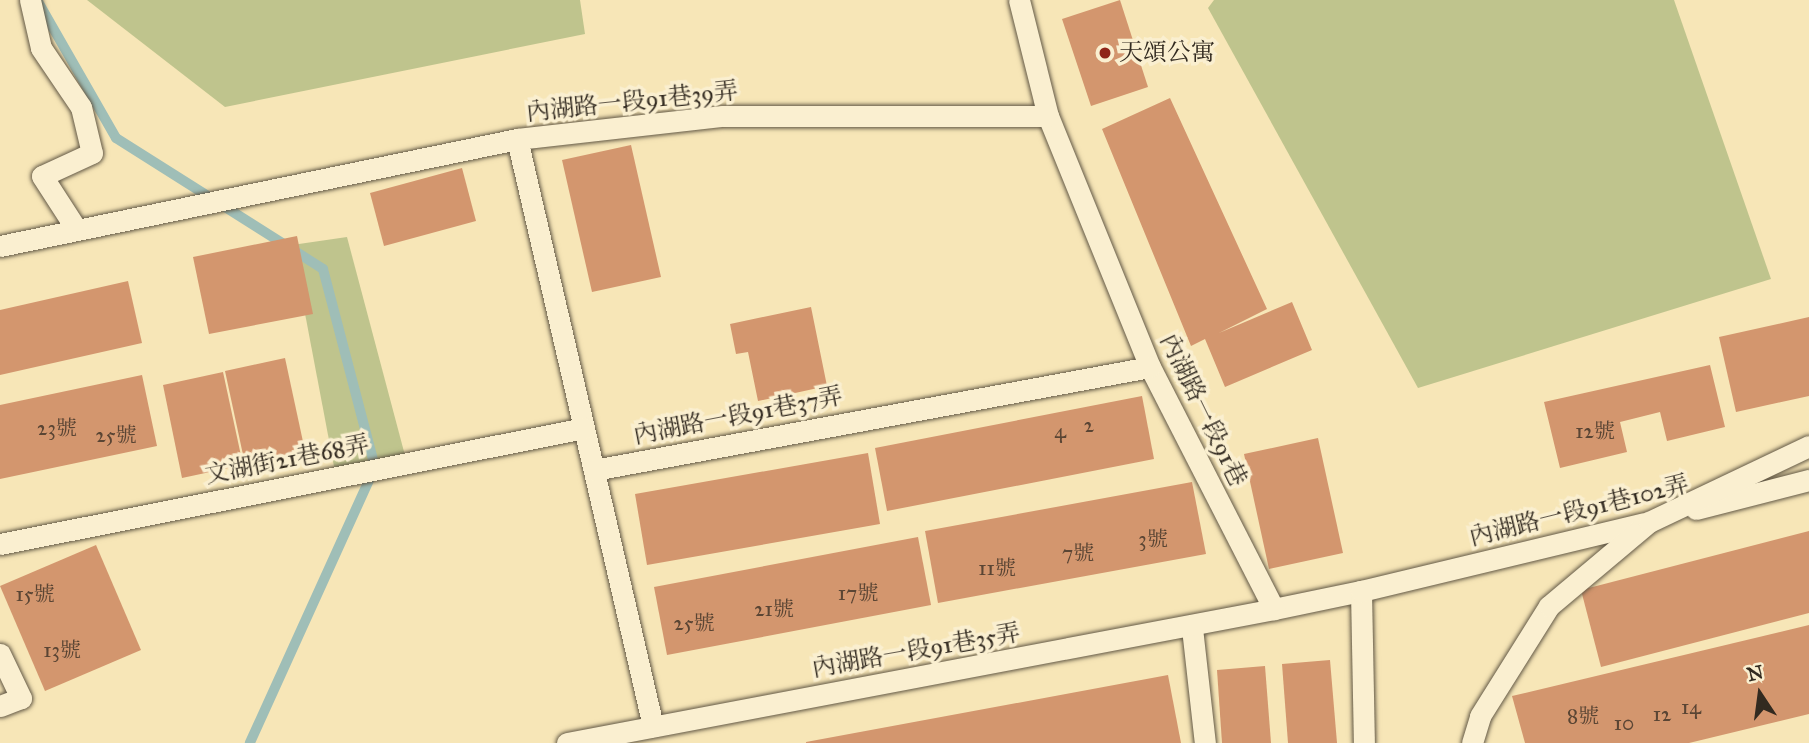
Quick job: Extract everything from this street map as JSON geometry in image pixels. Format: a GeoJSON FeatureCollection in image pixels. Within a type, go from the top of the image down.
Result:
{"type":"FeatureCollection","features":[{"type":"Feature","properties":{"kind":"lane"},"geometry":{"type":"LineString","coordinates":[[30,0],[41,48],[81,107],[92,153],[42,176],[75,227]]}},
{"type":"Feature","properties":{"kind":"lane","name":"內湖路一段91巷"},"geometry":{"type":"LineString","coordinates":[[1019,0],[1048,116],[1150,367],[1274,610]]}},
{"type":"Feature","properties":{"kind":"lane","name":"內湖路一段91巷39弄"},"geometry":{"type":"LineString","coordinates":[[594,470],[517,139],[723,116],[1048,116]]}},
{"type":"Feature","properties":{"kind":"lane"},"geometry":{"type":"LineString","coordinates":[[0,246],[75,227],[517,139]]}},
{"type":"Feature","properties":{"kind":"lane","name":"內湖路一段91巷37弄"},"geometry":{"type":"LineString","coordinates":[[594,470],[1150,367]]}},
{"type":"Feature","properties":{"kind":"lane","name":"文湖街21巷68弄"},"geometry":{"type":"LineString","coordinates":[[0,544],[584,428]]}},
{"type":"Feature","properties":{"kind":"lane"},"geometry":{"type":"LineString","coordinates":[[1472,743],[1480,716],[1549,606],[1648,522],[1809,446]]}},
{"type":"Feature","properties":{"kind":"lane"},"geometry":{"type":"LineString","coordinates":[[594,470],[653,726]]}},
{"type":"Feature","properties":{"kind":"lane","name":"內湖路一段91巷102弄"},"geometry":{"type":"LineString","coordinates":[[1361,591],[1809,480]]}},
{"type":"Feature","properties":{"kind":"lane"},"geometry":{"type":"LineString","coordinates":[[1274,610],[1361,591],[1364,743]]}},
{"type":"Feature","properties":{"kind":"lane","name":"內湖路一段91巷35弄"},"geometry":{"type":"LineString","coordinates":[[567,743],[1192,628],[1274,610]]}},
{"type":"Feature","properties":{"kind":"lane"},"geometry":{"type":"LineString","coordinates":[[1192,628],[1205,743]]}},
{"type":"Feature","properties":{"kind":"lane"},"geometry":{"type":"LineString","coordinates":[[0,654],[21,698],[0,706]]}},
{"type":"Feature","properties":{"kind":"green space"},"geometry":{"type":"Polygon","coordinates":[[[87,0],[580,0],[585,34],[225,107],[87,0]]]}},
{"type":"Feature","properties":{"kind":"green space"},"geometry":{"type":"Polygon","coordinates":[[[1214,0],[1674,0],[1771,279],[1418,388],[1208,8],[1214,0]]]}},
{"type":"Feature","properties":{"kind":"green space"},"geometry":{"type":"Polygon","coordinates":[[[347,237],[407,463],[336,477],[292,245],[347,237]]]}},
{"type":"Feature","properties":{"kind":"building","name":"天頌公寓"},"geometry":{"type":"Polygon","coordinates":[[[1120,0],[1148,87],[1091,106],[1062,19],[1120,0]]]}},
{"type":"Feature","properties":{"kind":"building"},"geometry":{"type":"Polygon","coordinates":[[[1170,98],[1267,309],[1219,333],[1292,302],[1312,350],[1225,387],[1205,339],[1191,346],[1102,129],[1170,98]]]}},
{"type":"Feature","properties":{"kind":"building"},"geometry":{"type":"Polygon","coordinates":[[[631,145],[661,277],[592,292],[562,160],[631,145]]]}},
{"type":"Feature","properties":{"kind":"building"},"geometry":{"type":"Polygon","coordinates":[[[462,168],[476,221],[384,246],[370,193],[462,168]]]}},
{"type":"Feature","properties":{"kind":"building"},"geometry":{"type":"Polygon","coordinates":[[[297,236],[313,314],[209,334],[193,257],[297,236]]]}},
{"type":"Feature","properties":{"kind":"building"},"geometry":{"type":"Polygon","coordinates":[[[128,281],[142,343],[0,375],[0,310],[128,281]]]}},
{"type":"Feature","properties":{"kind":"building"},"geometry":{"type":"Polygon","coordinates":[[[811,307],[827,386],[758,401],[748,352],[736,354],[730,324],[811,307]]]}},
{"type":"Feature","properties":{"kind":"building"},"geometry":{"type":"Polygon","coordinates":[[[1809,317],[1809,396],[1736,412],[1719,337],[1809,317]]]}},
{"type":"Feature","properties":{"kind":"building"},"geometry":{"type":"Polygon","coordinates":[[[285,358],[305,451],[245,464],[225,371],[285,358]]]}},
{"type":"Feature","properties":{"kind":"building"},"geometry":{"type":"Polygon","coordinates":[[[1710,365],[1725,427],[1667,441],[1660,412],[1620,422],[1627,452],[1560,468],[1544,402],[1710,365]]]}},
{"type":"Feature","properties":{"kind":"building"},"geometry":{"type":"Polygon","coordinates":[[[223,372],[243,465],[182,478],[163,385],[223,372]]]}},
{"type":"Feature","properties":{"kind":"building"},"geometry":{"type":"Polygon","coordinates":[[[142,375],[157,446],[0,479],[0,405],[142,375]]]}},
{"type":"Feature","properties":{"kind":"building"},"geometry":{"type":"Polygon","coordinates":[[[1142,396],[1154,459],[887,511],[875,448],[1142,396]]]}},
{"type":"Feature","properties":{"kind":"building"},"geometry":{"type":"Polygon","coordinates":[[[1318,438],[1343,553],[1269,569],[1244,454],[1318,438]]]}},
{"type":"Feature","properties":{"kind":"building"},"geometry":{"type":"Polygon","coordinates":[[[868,453],[880,524],[647,565],[635,494],[868,453]]]}},
{"type":"Feature","properties":{"kind":"building"},"geometry":{"type":"Polygon","coordinates":[[[1192,482],[1206,554],[938,603],[925,531],[1192,482]]]}},
{"type":"Feature","properties":{"kind":"building"},"geometry":{"type":"Polygon","coordinates":[[[1809,531],[1809,613],[1601,667],[1581,590],[1809,531]]]}},
{"type":"Feature","properties":{"kind":"building"},"geometry":{"type":"Polygon","coordinates":[[[918,537],[931,605],[667,655],[654,587],[918,537]]]}},
{"type":"Feature","properties":{"kind":"building"},"geometry":{"type":"Polygon","coordinates":[[[96,545],[141,650],[45,691],[0,586],[96,545]]]}},
{"type":"Feature","properties":{"kind":"building"},"geometry":{"type":"Polygon","coordinates":[[[1809,625],[1809,714],[1689,743],[1525,743],[1512,696],[1809,625]]]}},
{"type":"Feature","properties":{"kind":"building"},"geometry":{"type":"Polygon","coordinates":[[[1330,660],[1337,743],[1288,743],[1282,664],[1330,660]]]}},
{"type":"Feature","properties":{"kind":"building"},"geometry":{"type":"Polygon","coordinates":[[[1265,666],[1271,743],[1222,743],[1217,670],[1265,666]]]}},
{"type":"Feature","properties":{"kind":"building"},"geometry":{"type":"Polygon","coordinates":[[[1168,675],[1181,743],[806,743],[806,742],[1168,675]]]}},
{"type":"Feature","properties":{"kind":"waterway"},"geometry":{"type":"LineString","coordinates":[[37,0],[116,138],[323,269],[375,467],[250,743]]}},
{"type":"Feature","properties":{"kind":"place","name":"天頌公寓"},"geometry":{"type":"Point","coordinates":[1105,53]}}]}
